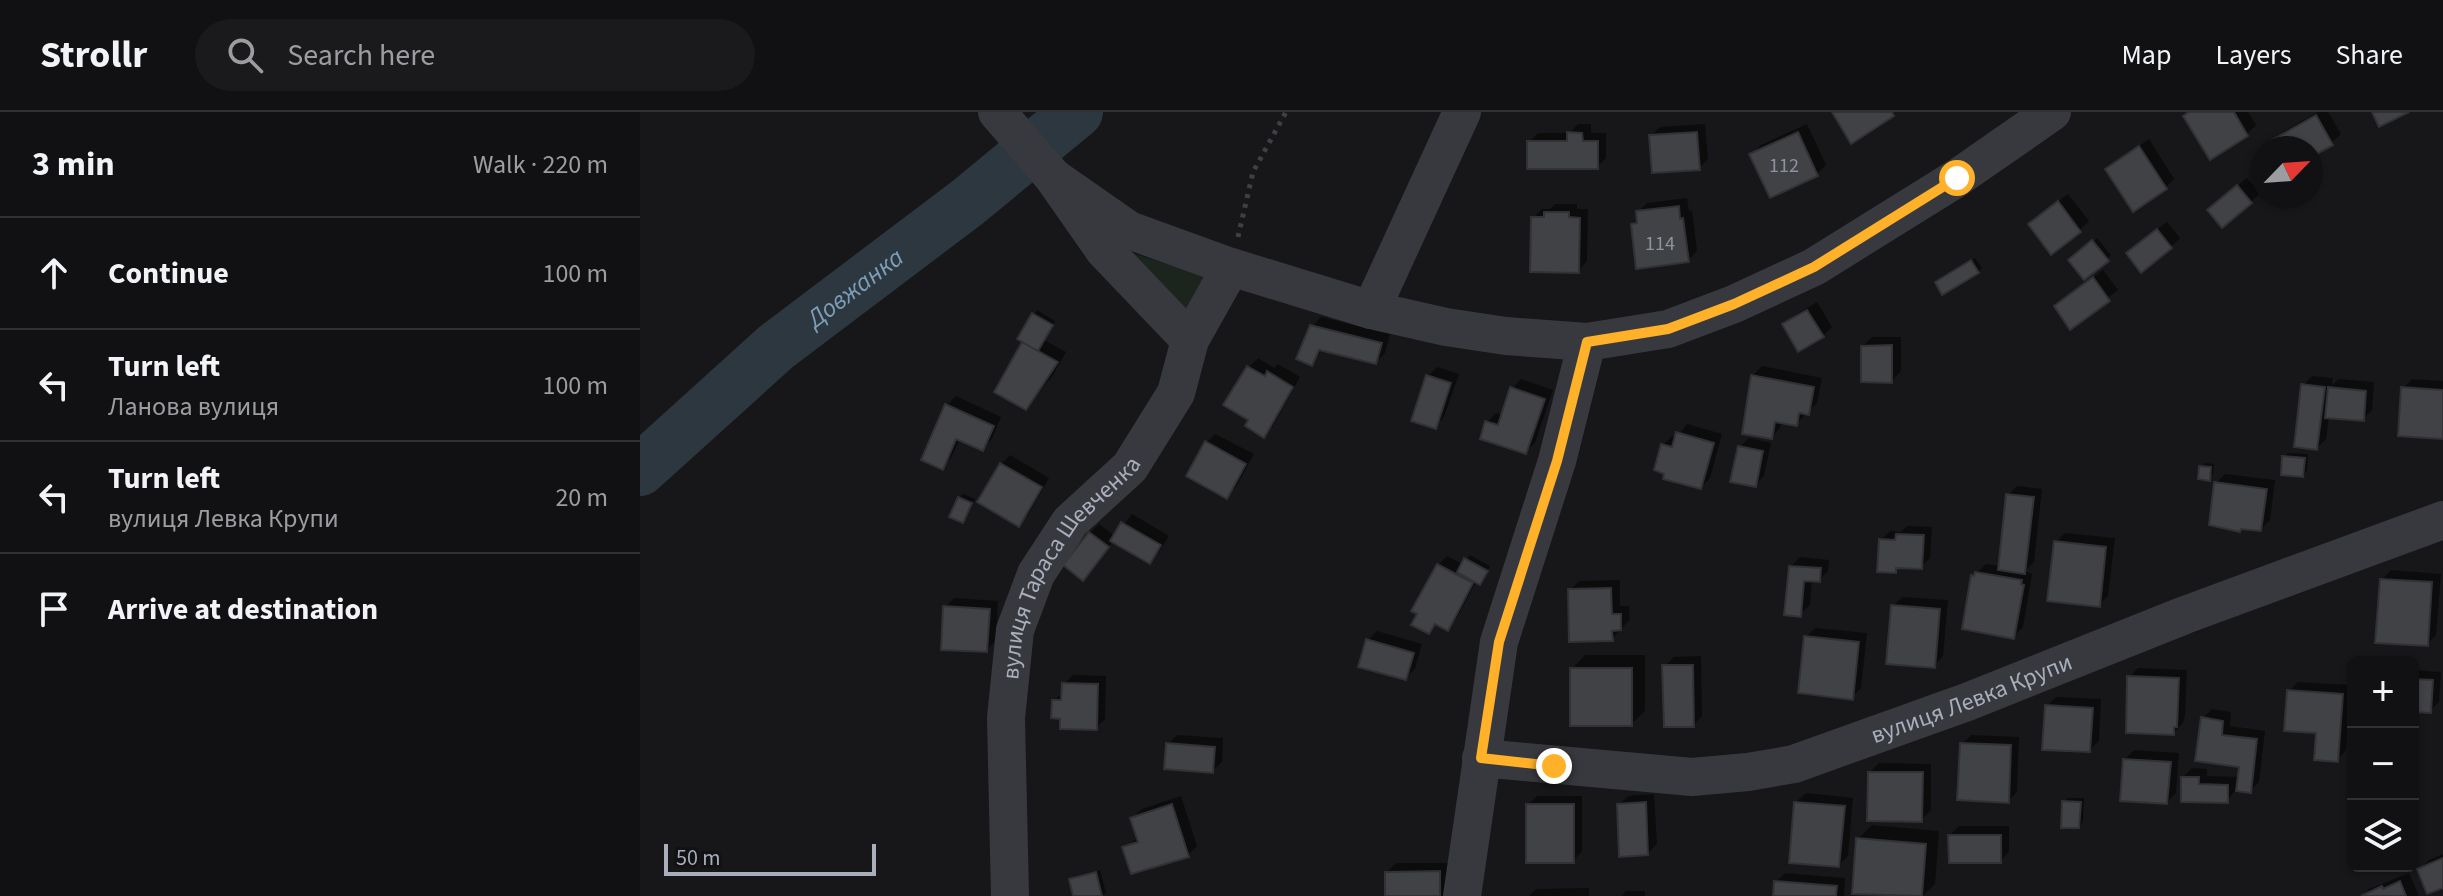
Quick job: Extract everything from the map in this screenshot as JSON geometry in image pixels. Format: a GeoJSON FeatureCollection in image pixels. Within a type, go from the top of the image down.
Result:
{"type":"FeatureCollection","features":[{"type":"Feature","properties":{"kind":"street"},"geometry":{"type":"LineString","coordinates":[[1371,310],[1462,112]]}},
{"type":"Feature","properties":{"kind":"street"},"geometry":{"type":"LineString","coordinates":[[1053,177],[1129,230],[1231,267],[1371,310],[1446,327],[1506,336],[1587,342],[1668,329],[1734,304],[1814,267],[1957,178],[2052,112]]}},
{"type":"Feature","properties":{"kind":"street"},"geometry":{"type":"LineString","coordinates":[[1002,120],[1053,177],[1104,250],[1190,340]]}},
{"type":"Feature","properties":{"kind":"street","name":"вулиця Тараса Шевченка"},"geometry":{"type":"LineString","coordinates":[[1010,896],[1006,718],[1015,630],[1036,574],[1070,522],[1130,467],[1176,393],[1190,340],[1231,267]]}},
{"type":"Feature","properties":{"kind":"street"},"geometry":{"type":"LineString","coordinates":[[1462,896],[1499,642],[1557,461],[1587,342]]}},
{"type":"Feature","properties":{"kind":"street","name":"вулиця Левка Крупи"},"geometry":{"type":"LineString","coordinates":[[1481,758],[1692,777],[1794,764],[1967,702],[2185,615],[2443,520]]}},
{"type":"Feature","properties":{"kind":"path"},"geometry":{"type":"LineString","coordinates":[[1231,267],[1253,172],[1286,112]]}},
{"type":"Feature","properties":{"kind":"shaded area"},"geometry":{"type":"Polygon","coordinates":[[[1131,253],[1204,275],[1194,318],[1131,253]]]}},
{"type":"Feature","properties":{"kind":"building"},"geometry":{"type":"Polygon","coordinates":[[[1832,112],[1892,112],[1894,116],[1851,144],[1832,112]]]}},
{"type":"Feature","properties":{"kind":"building"},"geometry":{"type":"Polygon","coordinates":[[[2189,112],[2234,112],[2248,136],[2210,160],[2183,116],[2189,112]]]}},
{"type":"Feature","properties":{"kind":"building"},"geometry":{"type":"Polygon","coordinates":[[[2372,112],[2409,112],[2379,127],[2372,112]]]}},
{"type":"Feature","properties":{"kind":"building"},"geometry":{"type":"Polygon","coordinates":[[[2316,115],[2333,145],[2323,150],[2323,136],[2279,136],[2316,115]]]}},
{"type":"Feature","properties":{"kind":"building"},"geometry":{"type":"Polygon","coordinates":[[[1567,132],[1582,133],[1583,141],[1598,141],[1598,169],[1527,169],[1527,141],[1567,141],[1567,132]]]}},
{"type":"Feature","properties":{"kind":"building"},"geometry":{"type":"Polygon","coordinates":[[[1697,132],[1700,170],[1652,173],[1649,135],[1697,132]]]}},
{"type":"Feature","properties":{"kind":"building"},"geometry":{"type":"Polygon","coordinates":[[[1798,132],[1818,176],[1770,198],[1749,154],[1798,132]]]}},
{"type":"Feature","properties":{"kind":"building"},"geometry":{"type":"Polygon","coordinates":[[[2139,146],[2167,189],[2133,212],[2105,169],[2139,146]]]}},
{"type":"Feature","properties":{"kind":"building"},"geometry":{"type":"Polygon","coordinates":[[[2237,185],[2251,202],[2222,228],[2207,210],[2237,185]]]}},
{"type":"Feature","properties":{"kind":"building"},"geometry":{"type":"Polygon","coordinates":[[[2058,201],[2081,232],[2051,255],[2028,224],[2058,201]]]}},
{"type":"Feature","properties":{"kind":"building"},"geometry":{"type":"Polygon","coordinates":[[[1679,206],[1689,262],[1636,269],[1631,224],[1637,223],[1636,211],[1679,206]]]}},
{"type":"Feature","properties":{"kind":"building"},"geometry":{"type":"Polygon","coordinates":[[[1544,212],[1569,212],[1569,217],[1580,218],[1579,273],[1530,272],[1531,217],[1544,217],[1544,212]]]}},
{"type":"Feature","properties":{"kind":"building"},"geometry":{"type":"Polygon","coordinates":[[[2157,229],[2172,248],[2141,273],[2126,253],[2157,229]]]}},
{"type":"Feature","properties":{"kind":"building"},"geometry":{"type":"Polygon","coordinates":[[[2092,240],[2109,261],[2084,280],[2068,260],[2092,240]]]}},
{"type":"Feature","properties":{"kind":"building"},"geometry":{"type":"Polygon","coordinates":[[[1971,260],[1979,273],[1942,295],[1935,282],[1971,260]]]}},
{"type":"Feature","properties":{"kind":"building"},"geometry":{"type":"Polygon","coordinates":[[[2093,277],[2110,301],[2070,330],[2054,306],[2093,277]]]}},
{"type":"Feature","properties":{"kind":"building"},"geometry":{"type":"Polygon","coordinates":[[[1807,310],[1824,337],[1798,352],[1782,324],[1807,310]]]}},
{"type":"Feature","properties":{"kind":"building"},"geometry":{"type":"Polygon","coordinates":[[[1032,313],[1053,325],[1038,351],[1017,339],[1032,313]]]}},
{"type":"Feature","properties":{"kind":"building"},"geometry":{"type":"Polygon","coordinates":[[[1310,325],[1382,343],[1376,364],[1319,350],[1312,366],[1296,359],[1310,325]]]}},
{"type":"Feature","properties":{"kind":"building"},"geometry":{"type":"Polygon","coordinates":[[[1022,342],[1058,362],[1026,410],[994,392],[1022,342]]]}},
{"type":"Feature","properties":{"kind":"building"},"geometry":{"type":"Polygon","coordinates":[[[1892,345],[1892,383],[1861,382],[1861,346],[1892,345]]]}},
{"type":"Feature","properties":{"kind":"building"},"geometry":{"type":"Polygon","coordinates":[[[1247,366],[1265,376],[1267,371],[1293,387],[1264,438],[1245,426],[1248,420],[1223,405],[1247,366]]]}},
{"type":"Feature","properties":{"kind":"building"},"geometry":{"type":"Polygon","coordinates":[[[1426,375],[1451,383],[1436,429],[1411,421],[1426,375]]]}},
{"type":"Feature","properties":{"kind":"building"},"geometry":{"type":"Polygon","coordinates":[[[1751,375],[1814,387],[1809,415],[1799,413],[1797,426],[1775,422],[1772,439],[1742,434],[1751,375]]]}},
{"type":"Feature","properties":{"kind":"building"},"geometry":{"type":"Polygon","coordinates":[[[2301,384],[2325,387],[2317,450],[2294,447],[2301,384]]]}},
{"type":"Feature","properties":{"kind":"building"},"geometry":{"type":"Polygon","coordinates":[[[1510,387],[1545,399],[1526,454],[1480,439],[1485,421],[1498,425],[1510,387]]]}},
{"type":"Feature","properties":{"kind":"building"},"geometry":{"type":"Polygon","coordinates":[[[2328,387],[2366,391],[2364,421],[2325,418],[2328,387]]]}},
{"type":"Feature","properties":{"kind":"building"},"geometry":{"type":"Polygon","coordinates":[[[2401,387],[2443,390],[2443,439],[2398,436],[2401,387]]]}},
{"type":"Feature","properties":{"kind":"building"},"geometry":{"type":"Polygon","coordinates":[[[945,404],[994,426],[983,451],[956,439],[943,470],[921,460],[945,404]]]}},
{"type":"Feature","properties":{"kind":"building"},"geometry":{"type":"Polygon","coordinates":[[[1676,432],[1714,443],[1701,489],[1663,479],[1664,474],[1654,470],[1661,444],[1672,447],[1676,432]]]}},
{"type":"Feature","properties":{"kind":"building"},"geometry":{"type":"Polygon","coordinates":[[[1205,441],[1246,464],[1227,499],[1186,476],[1205,441]]]}},
{"type":"Feature","properties":{"kind":"building"},"geometry":{"type":"Polygon","coordinates":[[[1738,446],[1763,451],[1756,487],[1730,482],[1738,446]]]}},
{"type":"Feature","properties":{"kind":"building"},"geometry":{"type":"Polygon","coordinates":[[[2282,456],[2305,458],[2303,477],[2281,475],[2282,456]]]}},
{"type":"Feature","properties":{"kind":"building"},"geometry":{"type":"Polygon","coordinates":[[[1000,463],[1042,487],[1019,527],[977,502],[1000,463]]]}},
{"type":"Feature","properties":{"kind":"building"},"geometry":{"type":"Polygon","coordinates":[[[2199,466],[2211,467],[2210,481],[2198,479],[2199,466]]]}},
{"type":"Feature","properties":{"kind":"building"},"geometry":{"type":"Polygon","coordinates":[[[2214,482],[2267,489],[2261,531],[2241,529],[2240,532],[2209,525],[2214,482]]]}},
{"type":"Feature","properties":{"kind":"building"},"geometry":{"type":"Polygon","coordinates":[[[2006,494],[2034,497],[2025,574],[1998,570],[2006,494]]]}},
{"type":"Feature","properties":{"kind":"building"},"geometry":{"type":"Polygon","coordinates":[[[958,497],[972,503],[963,523],[949,517],[958,497]]]}},
{"type":"Feature","properties":{"kind":"building"},"geometry":{"type":"Polygon","coordinates":[[[1121,522],[1161,545],[1150,564],[1110,541],[1121,522]]]}},
{"type":"Feature","properties":{"kind":"building"},"geometry":{"type":"Polygon","coordinates":[[[1089,532],[1109,547],[1083,581],[1063,565],[1089,532]]]}},
{"type":"Feature","properties":{"kind":"building"},"geometry":{"type":"Polygon","coordinates":[[[1896,534],[1924,535],[1922,569],[1896,568],[1896,573],[1877,572],[1879,539],[1895,540],[1896,534]]]}},
{"type":"Feature","properties":{"kind":"building"},"geometry":{"type":"Polygon","coordinates":[[[2054,541],[2106,547],[2100,607],[2047,601],[2054,541]]]}},
{"type":"Feature","properties":{"kind":"building"},"geometry":{"type":"Polygon","coordinates":[[[1464,558],[1488,571],[1480,585],[1457,572],[1464,558]]]}},
{"type":"Feature","properties":{"kind":"building"},"geometry":{"type":"Polygon","coordinates":[[[1437,564],[1473,583],[1448,631],[1435,624],[1429,634],[1411,625],[1417,614],[1411,611],[1437,564]]]}},
{"type":"Feature","properties":{"kind":"building"},"geometry":{"type":"Polygon","coordinates":[[[1789,566],[1821,568],[1820,582],[1804,581],[1801,617],[1784,615],[1789,566]]]}},
{"type":"Feature","properties":{"kind":"building"},"geometry":{"type":"Polygon","coordinates":[[[1975,572],[2022,580],[2021,584],[2024,585],[2014,639],[1962,629],[1971,575],[1974,576],[1975,572]]]}},
{"type":"Feature","properties":{"kind":"building"},"geometry":{"type":"Polygon","coordinates":[[[2380,579],[2432,582],[2428,646],[2375,643],[2380,579]]]}},
{"type":"Feature","properties":{"kind":"building"},"geometry":{"type":"Polygon","coordinates":[[[1611,588],[1612,614],[1621,614],[1621,630],[1612,631],[1613,641],[1569,642],[1568,589],[1611,588]]]}},
{"type":"Feature","properties":{"kind":"building"},"geometry":{"type":"Polygon","coordinates":[[[1891,605],[1940,609],[1935,668],[1886,664],[1891,605]]]}},
{"type":"Feature","properties":{"kind":"building"},"geometry":{"type":"Polygon","coordinates":[[[943,606],[990,609],[987,652],[941,650],[943,606]]]}},
{"type":"Feature","properties":{"kind":"building"},"geometry":{"type":"Polygon","coordinates":[[[1804,636],[1859,642],[1853,700],[1798,693],[1804,636]]]}},
{"type":"Feature","properties":{"kind":"building"},"geometry":{"type":"Polygon","coordinates":[[[1366,639],[1414,653],[1406,680],[1358,667],[1366,639]]]}},
{"type":"Feature","properties":{"kind":"building"},"geometry":{"type":"Polygon","coordinates":[[[1662,665],[1693,665],[1694,727],[1664,727],[1662,665]]]}},
{"type":"Feature","properties":{"kind":"building"},"geometry":{"type":"Polygon","coordinates":[[[1570,668],[1632,668],[1632,726],[1570,726],[1570,668]]]}},
{"type":"Feature","properties":{"kind":"building"},"geometry":{"type":"Polygon","coordinates":[[[2127,676],[2179,678],[2174,735],[2126,733],[2127,676]]]}},
{"type":"Feature","properties":{"kind":"building"},"geometry":{"type":"Polygon","coordinates":[[[2419,679],[2433,680],[2431,713],[2419,712],[2419,679]]]}},
{"type":"Feature","properties":{"kind":"building"},"geometry":{"type":"Polygon","coordinates":[[[1062,683],[1098,684],[1097,730],[1060,729],[1060,719],[1051,718],[1052,700],[1061,700],[1062,683]]]}},
{"type":"Feature","properties":{"kind":"building"},"geometry":{"type":"Polygon","coordinates":[[[2287,690],[2343,694],[2338,762],[2314,760],[2316,733],[2284,731],[2287,690]]]}},
{"type":"Feature","properties":{"kind":"building"},"geometry":{"type":"Polygon","coordinates":[[[2045,705],[2093,708],[2090,752],[2042,750],[2045,705]]]}},
{"type":"Feature","properties":{"kind":"building"},"geometry":{"type":"Polygon","coordinates":[[[2201,717],[2223,721],[2222,735],[2257,739],[2251,793],[2236,791],[2239,767],[2195,761],[2201,717]]]}},
{"type":"Feature","properties":{"kind":"building"},"geometry":{"type":"Polygon","coordinates":[[[1166,743],[1215,747],[1213,773],[1164,769],[1166,743]]]}},
{"type":"Feature","properties":{"kind":"building"},"geometry":{"type":"Polygon","coordinates":[[[1960,743],[2011,745],[2009,803],[1957,800],[1960,743]]]}},
{"type":"Feature","properties":{"kind":"building"},"geometry":{"type":"Polygon","coordinates":[[[2123,759],[2171,762],[2167,804],[2120,801],[2123,759]]]}},
{"type":"Feature","properties":{"kind":"building"},"geometry":{"type":"Polygon","coordinates":[[[1868,772],[1923,772],[1922,822],[1867,821],[1868,772]]]}},
{"type":"Feature","properties":{"kind":"building"},"geometry":{"type":"Polygon","coordinates":[[[2181,777],[2199,777],[2199,784],[2228,785],[2228,803],[2181,802],[2181,777]]]}},
{"type":"Feature","properties":{"kind":"building"},"geometry":{"type":"Polygon","coordinates":[[[2062,801],[2081,802],[2079,828],[2061,828],[2062,801]]]}},
{"type":"Feature","properties":{"kind":"building"},"geometry":{"type":"Polygon","coordinates":[[[1646,802],[1648,855],[1619,857],[1617,804],[1646,802]]]}},
{"type":"Feature","properties":{"kind":"building"},"geometry":{"type":"Polygon","coordinates":[[[1794,802],[1845,806],[1839,867],[1789,863],[1794,802]]]}},
{"type":"Feature","properties":{"kind":"building"},"geometry":{"type":"Polygon","coordinates":[[[1172,804],[1189,857],[1131,874],[1122,847],[1138,842],[1130,818],[1172,804]]]}},
{"type":"Feature","properties":{"kind":"building"},"geometry":{"type":"Polygon","coordinates":[[[1526,804],[1574,804],[1574,863],[1526,863],[1526,804]]]}},
{"type":"Feature","properties":{"kind":"building"},"geometry":{"type":"Polygon","coordinates":[[[1948,835],[2001,835],[2001,863],[1949,863],[1948,835]]]}},
{"type":"Feature","properties":{"kind":"building"},"geometry":{"type":"Polygon","coordinates":[[[1856,838],[1926,844],[1922,896],[1852,894],[1856,838]]]}},
{"type":"Feature","properties":{"kind":"building"},"geometry":{"type":"Polygon","coordinates":[[[2443,858],[2443,888],[2427,894],[2419,868],[2443,858]]]}},
{"type":"Feature","properties":{"kind":"building"},"geometry":{"type":"Polygon","coordinates":[[[1440,871],[1440,896],[1385,896],[1385,872],[1440,871]]]}},
{"type":"Feature","properties":{"kind":"building"},"geometry":{"type":"Polygon","coordinates":[[[1096,872],[1102,896],[1073,896],[1069,879],[1096,872]]]}},
{"type":"Feature","properties":{"kind":"building"},"geometry":{"type":"Polygon","coordinates":[[[1774,881],[1837,886],[1836,896],[1773,896],[1774,881]]]}},
{"type":"Feature","properties":{"kind":"building"},"geometry":{"type":"Polygon","coordinates":[[[2400,881],[2406,896],[2361,896],[2382,886],[2383,889],[2400,881]]]}},
{"type":"Feature","properties":{"kind":"waterway","name":"Довжанка"},"geometry":{"type":"LineString","coordinates":[[640,470],[776,347],[968,202],[1077,112]]}},
{"type":"Feature","properties":{"kind":"route"},"geometry":{"type":"LineString","coordinates":[[1554,766],[1481,758],[1499,642],[1557,461],[1587,342],[1668,329],[1734,304],[1814,267],[1957,178]]}}]}
